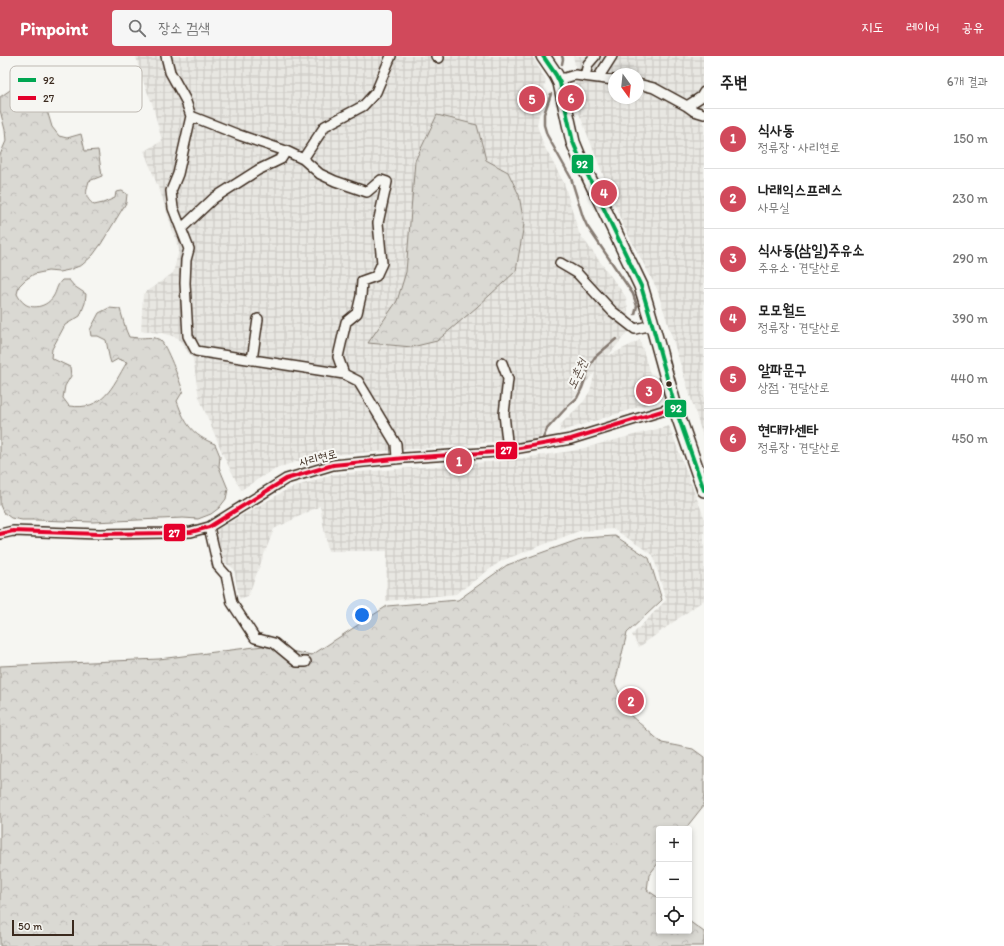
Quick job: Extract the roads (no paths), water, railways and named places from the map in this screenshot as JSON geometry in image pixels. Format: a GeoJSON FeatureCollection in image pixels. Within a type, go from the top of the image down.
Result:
{"type":"FeatureCollection","features":[{"type":"Feature","properties":{"kind":"street"},"geometry":{"type":"LineString","coordinates":[[166,56],[170,72],[185,99],[191,116],[178,174],[171,191],[173,208],[189,249],[186,260],[185,283],[188,336],[196,351],[344,374],[358,381],[396,444],[397,459]]}},
{"type":"Feature","properties":{"kind":"street"},"geometry":{"type":"LineString","coordinates":[[303,159],[325,126],[363,106],[376,92],[391,56]]}},
{"type":"Feature","properties":{"kind":"street"},"geometry":{"type":"LineString","coordinates":[[543,56],[558,80],[573,142],[640,286],[675,407],[704,490]]}},
{"type":"Feature","properties":{"kind":"street"},"geometry":{"type":"LineString","coordinates":[[585,76],[588,64],[594,56]]}},
{"type":"Feature","properties":{"kind":"street"},"geometry":{"type":"LineString","coordinates":[[598,78],[612,56]]}},
{"type":"Feature","properties":{"kind":"street"},"geometry":{"type":"LineString","coordinates":[[558,80],[575,74],[608,79]]}},
{"type":"Feature","properties":{"kind":"street"},"geometry":{"type":"LineString","coordinates":[[644,86],[654,88],[694,111],[704,114]]}},
{"type":"Feature","properties":{"kind":"street"},"geometry":{"type":"LineString","coordinates":[[687,106],[701,97],[704,92]]}},
{"type":"Feature","properties":{"kind":"street"},"geometry":{"type":"LineString","coordinates":[[191,116],[286,151],[303,159],[320,174],[367,192],[381,180],[387,182],[378,223],[382,263],[376,276],[362,281],[361,296],[357,313],[346,322],[338,357],[344,374]]}},
{"type":"Feature","properties":{"kind":"street"},"geometry":{"type":"LineString","coordinates":[[181,229],[214,198],[258,170],[281,159],[286,151]]}},
{"type":"Feature","properties":{"kind":"street"},"geometry":{"type":"LineString","coordinates":[[560,263],[577,273],[612,311],[635,329],[652,325]]}},
{"type":"Feature","properties":{"kind":"street"},"geometry":{"type":"LineString","coordinates":[[252,360],[258,318]]}},
{"type":"Feature","properties":{"kind":"street"},"geometry":{"type":"LineString","coordinates":[[502,363],[508,379],[504,414],[508,450]]}},
{"type":"Feature","properties":{"kind":"street","name":"사리현로"},"geometry":{"type":"LineString","coordinates":[[0,534],[13,531],[99,534],[191,532],[209,527],[286,479],[333,465],[508,450],[571,439],[675,407]]}},
{"type":"Feature","properties":{"kind":"street"},"geometry":{"type":"LineString","coordinates":[[209,527],[218,566],[226,575],[232,603],[256,638],[274,643],[297,662],[306,662]]}},
{"type":"Feature","properties":{"kind":"waterway","name":"도촌천"},"geometry":{"type":"LineString","coordinates":[[562,56],[562,64]]}},
{"type":"Feature","properties":{"kind":"waterway","name":"도촌천"},"geometry":{"type":"LineString","coordinates":[[551,94],[544,114],[544,125],[547,135],[571,178],[587,226],[633,294],[637,306],[635,314]]}},
{"type":"Feature","properties":{"kind":"waterway","name":"도촌천"},"geometry":{"type":"LineString","coordinates":[[543,438],[547,429],[577,398],[590,365],[595,357],[616,339]]}},
{"type":"Feature","properties":{"kind":"place","name":"현대카센타"},"geometry":{"type":"Point","coordinates":[571,98]}},
{"type":"Feature","properties":{"kind":"place","name":"알파문구"},"geometry":{"type":"Point","coordinates":[532,99]}},
{"type":"Feature","properties":{"kind":"place","name":"모모월드"},"geometry":{"type":"Point","coordinates":[604,193]}},
{"type":"Feature","properties":{"kind":"place","name":"식사동(삼일)주유소"},"geometry":{"type":"Point","coordinates":[649,391]}},
{"type":"Feature","properties":{"kind":"place","name":"식사동"},"geometry":{"type":"Point","coordinates":[459,461]}},
{"type":"Feature","properties":{"kind":"place","name":"나래익스프레스"},"geometry":{"type":"Point","coordinates":[631,701]}}]}
